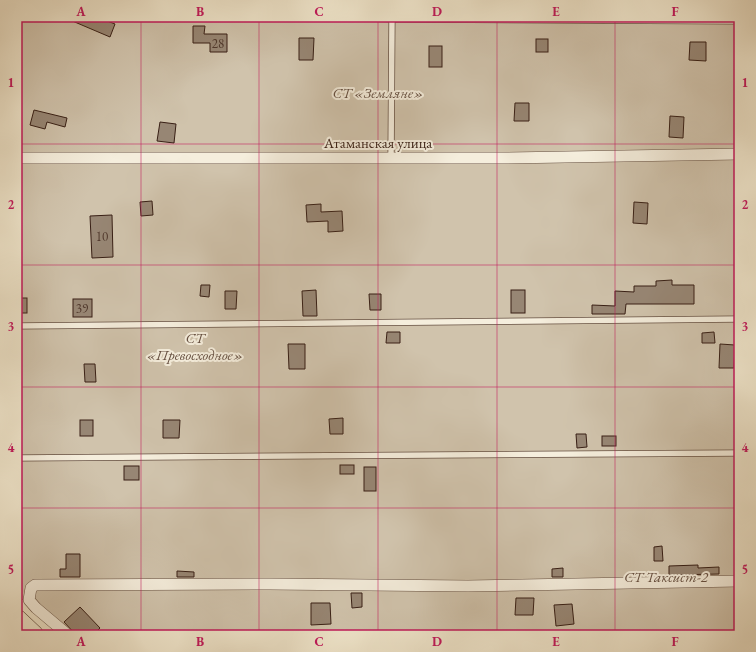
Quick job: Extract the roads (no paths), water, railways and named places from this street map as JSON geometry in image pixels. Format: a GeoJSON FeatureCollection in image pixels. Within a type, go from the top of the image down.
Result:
{"type":"FeatureCollection","features":[{"type":"Feature","properties":{"kind":"highway"},"geometry":{"type":"LineString","coordinates":[[17,619],[34,635]]}},
{"type":"Feature","properties":{"kind":"street","name":"Атаманская улица"},"geometry":{"type":"LineString","coordinates":[[17,158],[391,158],[739,154]]}},
{"type":"Feature","properties":{"kind":"street"},"geometry":{"type":"LineString","coordinates":[[68,635],[36,608],[29,600],[31,588],[35,585],[270,584],[468,586],[739,581]]}},
{"type":"Feature","properties":{"kind":"lane"},"geometry":{"type":"LineString","coordinates":[[329,17],[739,21]]}},
{"type":"Feature","properties":{"kind":"lane"},"geometry":{"type":"LineString","coordinates":[[391,158],[392,18]]}},
{"type":"Feature","properties":{"kind":"lane"},"geometry":{"type":"LineString","coordinates":[[17,326],[739,319]]}},
{"type":"Feature","properties":{"kind":"lane"},"geometry":{"type":"LineString","coordinates":[[17,458],[739,453]]}},
{"type":"Feature","properties":{"kind":"park label","name":"СТ «Земляне»"},"geometry":{"type":"Point","coordinates":[378,93]}},
{"type":"Feature","properties":{"kind":"park label","name":"СТ «Превосходное»"},"geometry":{"type":"Point","coordinates":[195,346]}},
{"type":"Feature","properties":{"kind":"park label","name":"СТ Таксист-2"},"geometry":{"type":"Point","coordinates":[666,577]}}]}
